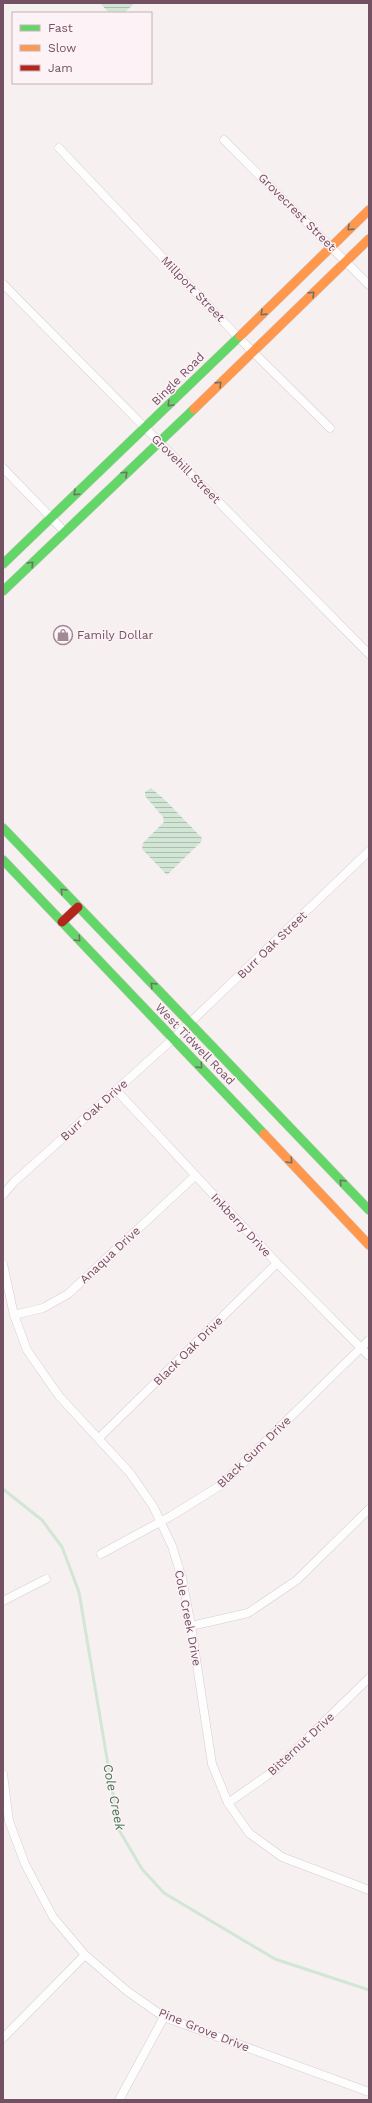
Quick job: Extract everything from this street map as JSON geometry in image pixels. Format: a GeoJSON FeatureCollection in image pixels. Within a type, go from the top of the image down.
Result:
{"type":"FeatureCollection","features":[{"type":"Feature","properties":{"kind":"main road","name":"Bingle Road"},"geometry":{"type":"LineString","coordinates":[[3,564],[146,428],[369,210]]}},
{"type":"Feature","properties":{"kind":"main road"},"geometry":{"type":"LineString","coordinates":[[3,591],[64,531],[159,443],[369,239]]}},
{"type":"Feature","properties":{"kind":"main road","name":"West Tidwell Road"},"geometry":{"type":"LineString","coordinates":[[3,828],[369,1210]]}},
{"type":"Feature","properties":{"kind":"main road","name":"West Tidwell Road"},"geometry":{"type":"LineString","coordinates":[[3,860],[174,1038],[369,1245]]}},
{"type":"Feature","properties":{"kind":"main road"},"geometry":{"type":"LineString","coordinates":[[62,922],[78,906]]}},
{"type":"Feature","properties":{"kind":"street","name":"Grovecrest Street"},"geometry":{"type":"LineString","coordinates":[[224,140],[369,285]]}},
{"type":"Feature","properties":{"kind":"street","name":"Millport Street"},"geometry":{"type":"LineString","coordinates":[[59,148],[238,337],[330,428]]}},
{"type":"Feature","properties":{"kind":"street","name":"Grovehill Street"},"geometry":{"type":"LineString","coordinates":[[3,284],[369,654]]}},
{"type":"Feature","properties":{"kind":"street"},"geometry":{"type":"LineString","coordinates":[[3,468],[64,531]]}},
{"type":"Feature","properties":{"kind":"street","name":"Burr Oak Street"},"geometry":{"type":"LineString","coordinates":[[174,1038],[369,851]]}},
{"type":"Feature","properties":{"kind":"street","name":"Burr Oak Drive"},"geometry":{"type":"LineString","coordinates":[[3,1195],[14,1182],[174,1038]]}},
{"type":"Feature","properties":{"kind":"street","name":"Inkberry Drive"},"geometry":{"type":"LineString","coordinates":[[116,1090],[277,1263],[369,1356]]}},
{"type":"Feature","properties":{"kind":"street","name":"Anaqua Drive"},"geometry":{"type":"LineString","coordinates":[[14,1315],[43,1308],[68,1294],[195,1176]]}},
{"type":"Feature","properties":{"kind":"street","name":"Black Oak Drive"},"geometry":{"type":"LineString","coordinates":[[100,1438],[277,1263]]}},
{"type":"Feature","properties":{"kind":"street","name":"Cole Creek Drive"},"geometry":{"type":"LineString","coordinates":[[3,1264],[14,1315],[27,1350],[59,1396],[100,1438],[130,1473],[154,1506],[161,1522],[182,1578],[191,1626],[212,1764],[228,1803],[249,1833],[282,1857],[369,1890]]}},
{"type":"Feature","properties":{"kind":"street","name":"Black Gum Drive"},"geometry":{"type":"LineString","coordinates":[[101,1554],[161,1522],[221,1485],[369,1340]]}},
{"type":"Feature","properties":{"kind":"street"},"geometry":{"type":"LineString","coordinates":[[191,1626],[248,1613],[297,1580],[369,1509]]}},
{"type":"Feature","properties":{"kind":"street"},"geometry":{"type":"LineString","coordinates":[[3,1601],[46,1579]]}},
{"type":"Feature","properties":{"kind":"street","name":"Bitternut Drive"},"geometry":{"type":"LineString","coordinates":[[228,1803],[275,1770],[369,1678]]}},
{"type":"Feature","properties":{"kind":"street","name":"Pine Grove Drive"},"geometry":{"type":"LineString","coordinates":[[3,1774],[9,1821],[25,1864],[53,1917],[85,1955],[127,1992],[164,2017],[369,2092]]}},
{"type":"Feature","properties":{"kind":"street"},"geometry":{"type":"LineString","coordinates":[[3,2037],[85,1955]]}},
{"type":"Feature","properties":{"kind":"street"},"geometry":{"type":"LineString","coordinates":[[119,2100],[164,2017]]}},
{"type":"Feature","properties":{"kind":"shaded area"},"geometry":{"type":"Polygon","coordinates":[[[100,3],[135,3],[125,12],[108,12],[100,3]]]}},
{"type":"Feature","properties":{"kind":"shaded area"},"geometry":{"type":"Polygon","coordinates":[[[151,788],[165,800],[202,838],[201,842],[167,875],[142,849],[143,843],[164,822],[163,817],[145,796],[145,792],[151,788]]]}},
{"type":"Feature","properties":{"kind":"waterway","name":"Cole Creek"},"geometry":{"type":"LineString","coordinates":[[3,1489],[42,1520],[62,1547],[79,1592],[119,1830],[142,1869],[164,1893],[275,1959],[369,1990]]}},
{"type":"Feature","properties":{"kind":"traffic: fast"},"geometry":{"type":"LineString","coordinates":[[3,564],[240,336]]}},
{"type":"Feature","properties":{"kind":"traffic: fast"},"geometry":{"type":"LineString","coordinates":[[3,591],[194,409]]}},
{"type":"Feature","properties":{"kind":"traffic: fast"},"geometry":{"type":"LineString","coordinates":[[3,828],[369,1210]]}},
{"type":"Feature","properties":{"kind":"traffic: fast"},"geometry":{"type":"LineString","coordinates":[[3,860],[264,1134]]}},
{"type":"Feature","properties":{"kind":"traffic: slow"},"geometry":{"type":"LineString","coordinates":[[240,336],[369,210]]}},
{"type":"Feature","properties":{"kind":"traffic: slow"},"geometry":{"type":"LineString","coordinates":[[194,409],[369,239]]}},
{"type":"Feature","properties":{"kind":"traffic: slow"},"geometry":{"type":"LineString","coordinates":[[264,1134],[369,1245]]}},
{"type":"Feature","properties":{"kind":"traffic: jam"},"geometry":{"type":"LineString","coordinates":[[62,922],[78,907]]}},
{"type":"Feature","properties":{"kind":"place","name":"Family Dollar"},"geometry":{"type":"Point","coordinates":[63,635]}}]}
